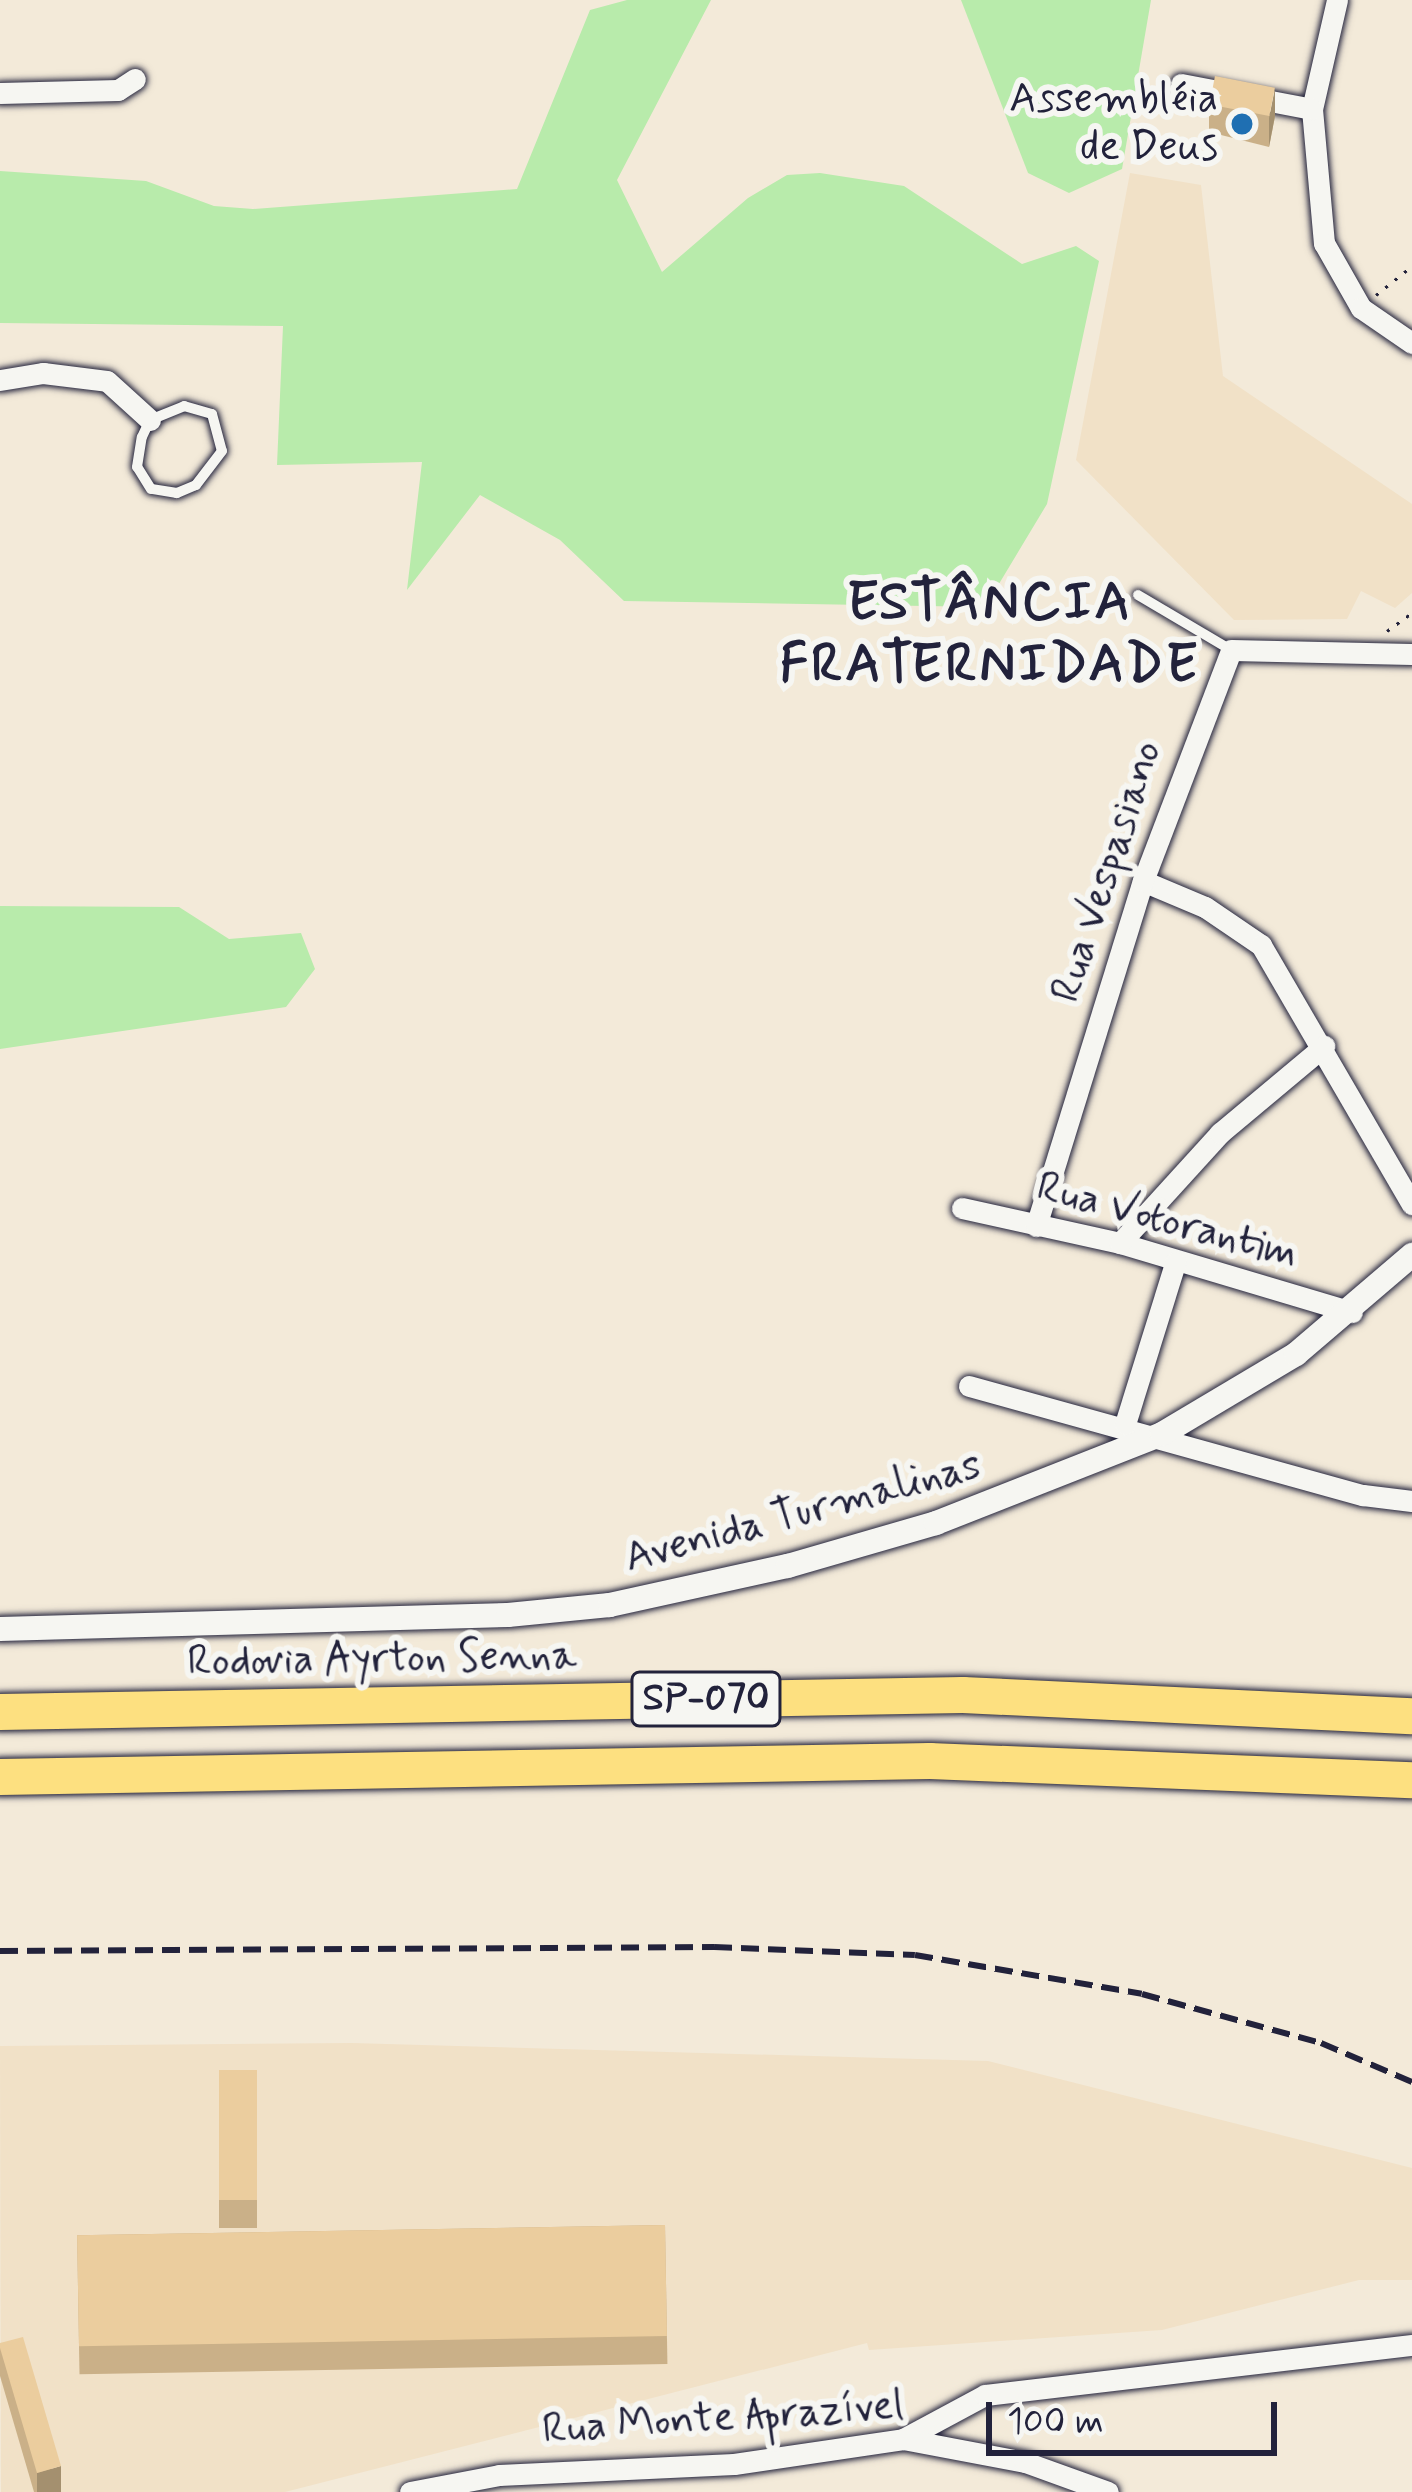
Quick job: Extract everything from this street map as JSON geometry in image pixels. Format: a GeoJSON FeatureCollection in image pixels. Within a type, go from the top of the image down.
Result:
{"type":"FeatureCollection","features":[{"type":"Feature","properties":{"kind":"highway","name":"Rodovia Ayrton Senna"},"geometry":{"type":"LineString","coordinates":[[0,1712],[963,1695],[1412,1716]]}},
{"type":"Feature","properties":{"kind":"highway","name":"SP-070"},"geometry":{"type":"LineString","coordinates":[[0,1777],[929,1761],[1412,1780]]}},
{"type":"Feature","properties":{"kind":"street"},"geometry":{"type":"LineString","coordinates":[[1337,0],[1312,109],[1324,243],[1360,308],[1412,343]]}},
{"type":"Feature","properties":{"kind":"street"},"geometry":{"type":"LineString","coordinates":[[0,93],[118,90],[135,80]]}},
{"type":"Feature","properties":{"kind":"street"},"geometry":{"type":"LineString","coordinates":[[1180,84],[1312,109]]}},
{"type":"Feature","properties":{"kind":"street"},"geometry":{"type":"LineString","coordinates":[[0,380],[44,374],[106,381],[150,420]]}},
{"type":"Feature","properties":{"kind":"street"},"geometry":{"type":"LineString","coordinates":[[1231,650],[1412,654]]}},
{"type":"Feature","properties":{"kind":"street","name":"Rua Vespasiano"},"geometry":{"type":"LineString","coordinates":[[1036,1226],[1143,881],[1231,650]]}},
{"type":"Feature","properties":{"kind":"street"},"geometry":{"type":"LineString","coordinates":[[1143,881],[1205,907],[1261,945],[1412,1204]]}},
{"type":"Feature","properties":{"kind":"street"},"geometry":{"type":"LineString","coordinates":[[1120,1243],[1220,1133],[1324,1046]]}},
{"type":"Feature","properties":{"kind":"street","name":"Rua Votorantim"},"geometry":{"type":"LineString","coordinates":[[962,1208],[1120,1243],[1352,1312]]}},
{"type":"Feature","properties":{"kind":"street","name":"Avenida Turmalinas"},"geometry":{"type":"LineString","coordinates":[[0,1629],[508,1616],[628,1602],[936,1523],[1162,1434],[1352,1312],[1412,1255]]}},
{"type":"Feature","properties":{"kind":"street"},"geometry":{"type":"LineString","coordinates":[[1125,1424],[1175,1263]]}},
{"type":"Feature","properties":{"kind":"street"},"geometry":{"type":"LineString","coordinates":[[969,1386],[1162,1434],[1363,1495],[1412,1501]]}},
{"type":"Feature","properties":{"kind":"street"},"geometry":{"type":"LineString","coordinates":[[903,2439],[968,2402],[1001,2392],[1412,2345]]}},
{"type":"Feature","properties":{"kind":"street","name":"Rua Monte Aprazível"},"geometry":{"type":"LineString","coordinates":[[410,2492],[500,2475],[734,2464],[903,2439],[1025,2462],[1108,2492]]}},
{"type":"Feature","properties":{"kind":"lane"},"geometry":{"type":"LineString","coordinates":[[184,406],[212,414],[224,436],[208,476],[177,493],[141,480],[138,452],[150,420],[184,406]]}},
{"type":"Feature","properties":{"kind":"lane"},"geometry":{"type":"LineString","coordinates":[[1138,595],[1231,650]]}},
{"type":"Feature","properties":{"kind":"path"},"geometry":{"type":"LineString","coordinates":[[1360,308],[1412,266]]}},
{"type":"Feature","properties":{"kind":"shaded area"},"geometry":{"type":"Polygon","coordinates":[[[1130,173],[1201,185],[1223,376],[1412,504],[1412,593],[1395,608],[1361,591],[1347,619],[1234,620],[1076,460],[1130,173]]]}},
{"type":"Feature","properties":{"kind":"shaded area"},"geometry":{"type":"Polygon","coordinates":[[[352,2043],[988,2061],[1412,2168],[1412,2280],[1359,2280],[1162,2330],[869,2350],[867,2343],[285,2492],[1,2492],[0,2046],[352,2043]]]}},
{"type":"Feature","properties":{"kind":"green space"},"geometry":{"type":"Polygon","coordinates":[[[627,0],[711,0],[617,180],[662,272],[748,198],[787,175],[820,173],[904,186],[1022,264],[1076,246],[1099,261],[1047,504],[985,607],[624,601],[560,540],[480,495],[407,590],[422,462],[277,465],[283,326],[0,323],[0,171],[146,181],[214,206],[253,209],[517,189],[590,10],[627,0]]]}},
{"type":"Feature","properties":{"kind":"green space"},"geometry":{"type":"Polygon","coordinates":[[[961,0],[1151,0],[1122,169],[1069,193],[1028,173],[961,0]]]}},
{"type":"Feature","properties":{"kind":"green space"},"geometry":{"type":"Polygon","coordinates":[[[0,906],[179,907],[229,939],[301,933],[315,969],[286,1007],[0,1049],[0,906]]]}},
{"type":"Feature","properties":{"kind":"building"},"geometry":{"type":"Polygon","coordinates":[[[1215,76],[1275,88],[1269,116],[1209,104],[1215,76]]]}},
{"type":"Feature","properties":{"kind":"building"},"geometry":{"type":"Polygon","coordinates":[[[219,2070],[257,2070],[257,2200],[219,2200],[219,2070]]]}},
{"type":"Feature","properties":{"kind":"building"},"geometry":{"type":"Polygon","coordinates":[[[665,2225],[667,2336],[79,2346],[77,2235],[665,2225]]]}},
{"type":"Feature","properties":{"kind":"building"},"geometry":{"type":"Polygon","coordinates":[[[23,2337],[61,2466],[37,2473],[0,2348],[0,2343],[23,2337]]]}},
{"type":"Feature","properties":{"kind":"railway"},"geometry":{"type":"LineString","coordinates":[[0,1951],[714,1947],[915,1955],[1142,1994],[1321,2043],[1412,2082]]}},
{"type":"Feature","properties":{"kind":"place","name":"Assembléia de Deus"},"geometry":{"type":"Point","coordinates":[1242,124]}},
{"type":"Feature","properties":{"kind":"district","name":"ESTÂNCIA FRATERNIDADE"},"geometry":{"type":"Point","coordinates":[990,635]}}]}
